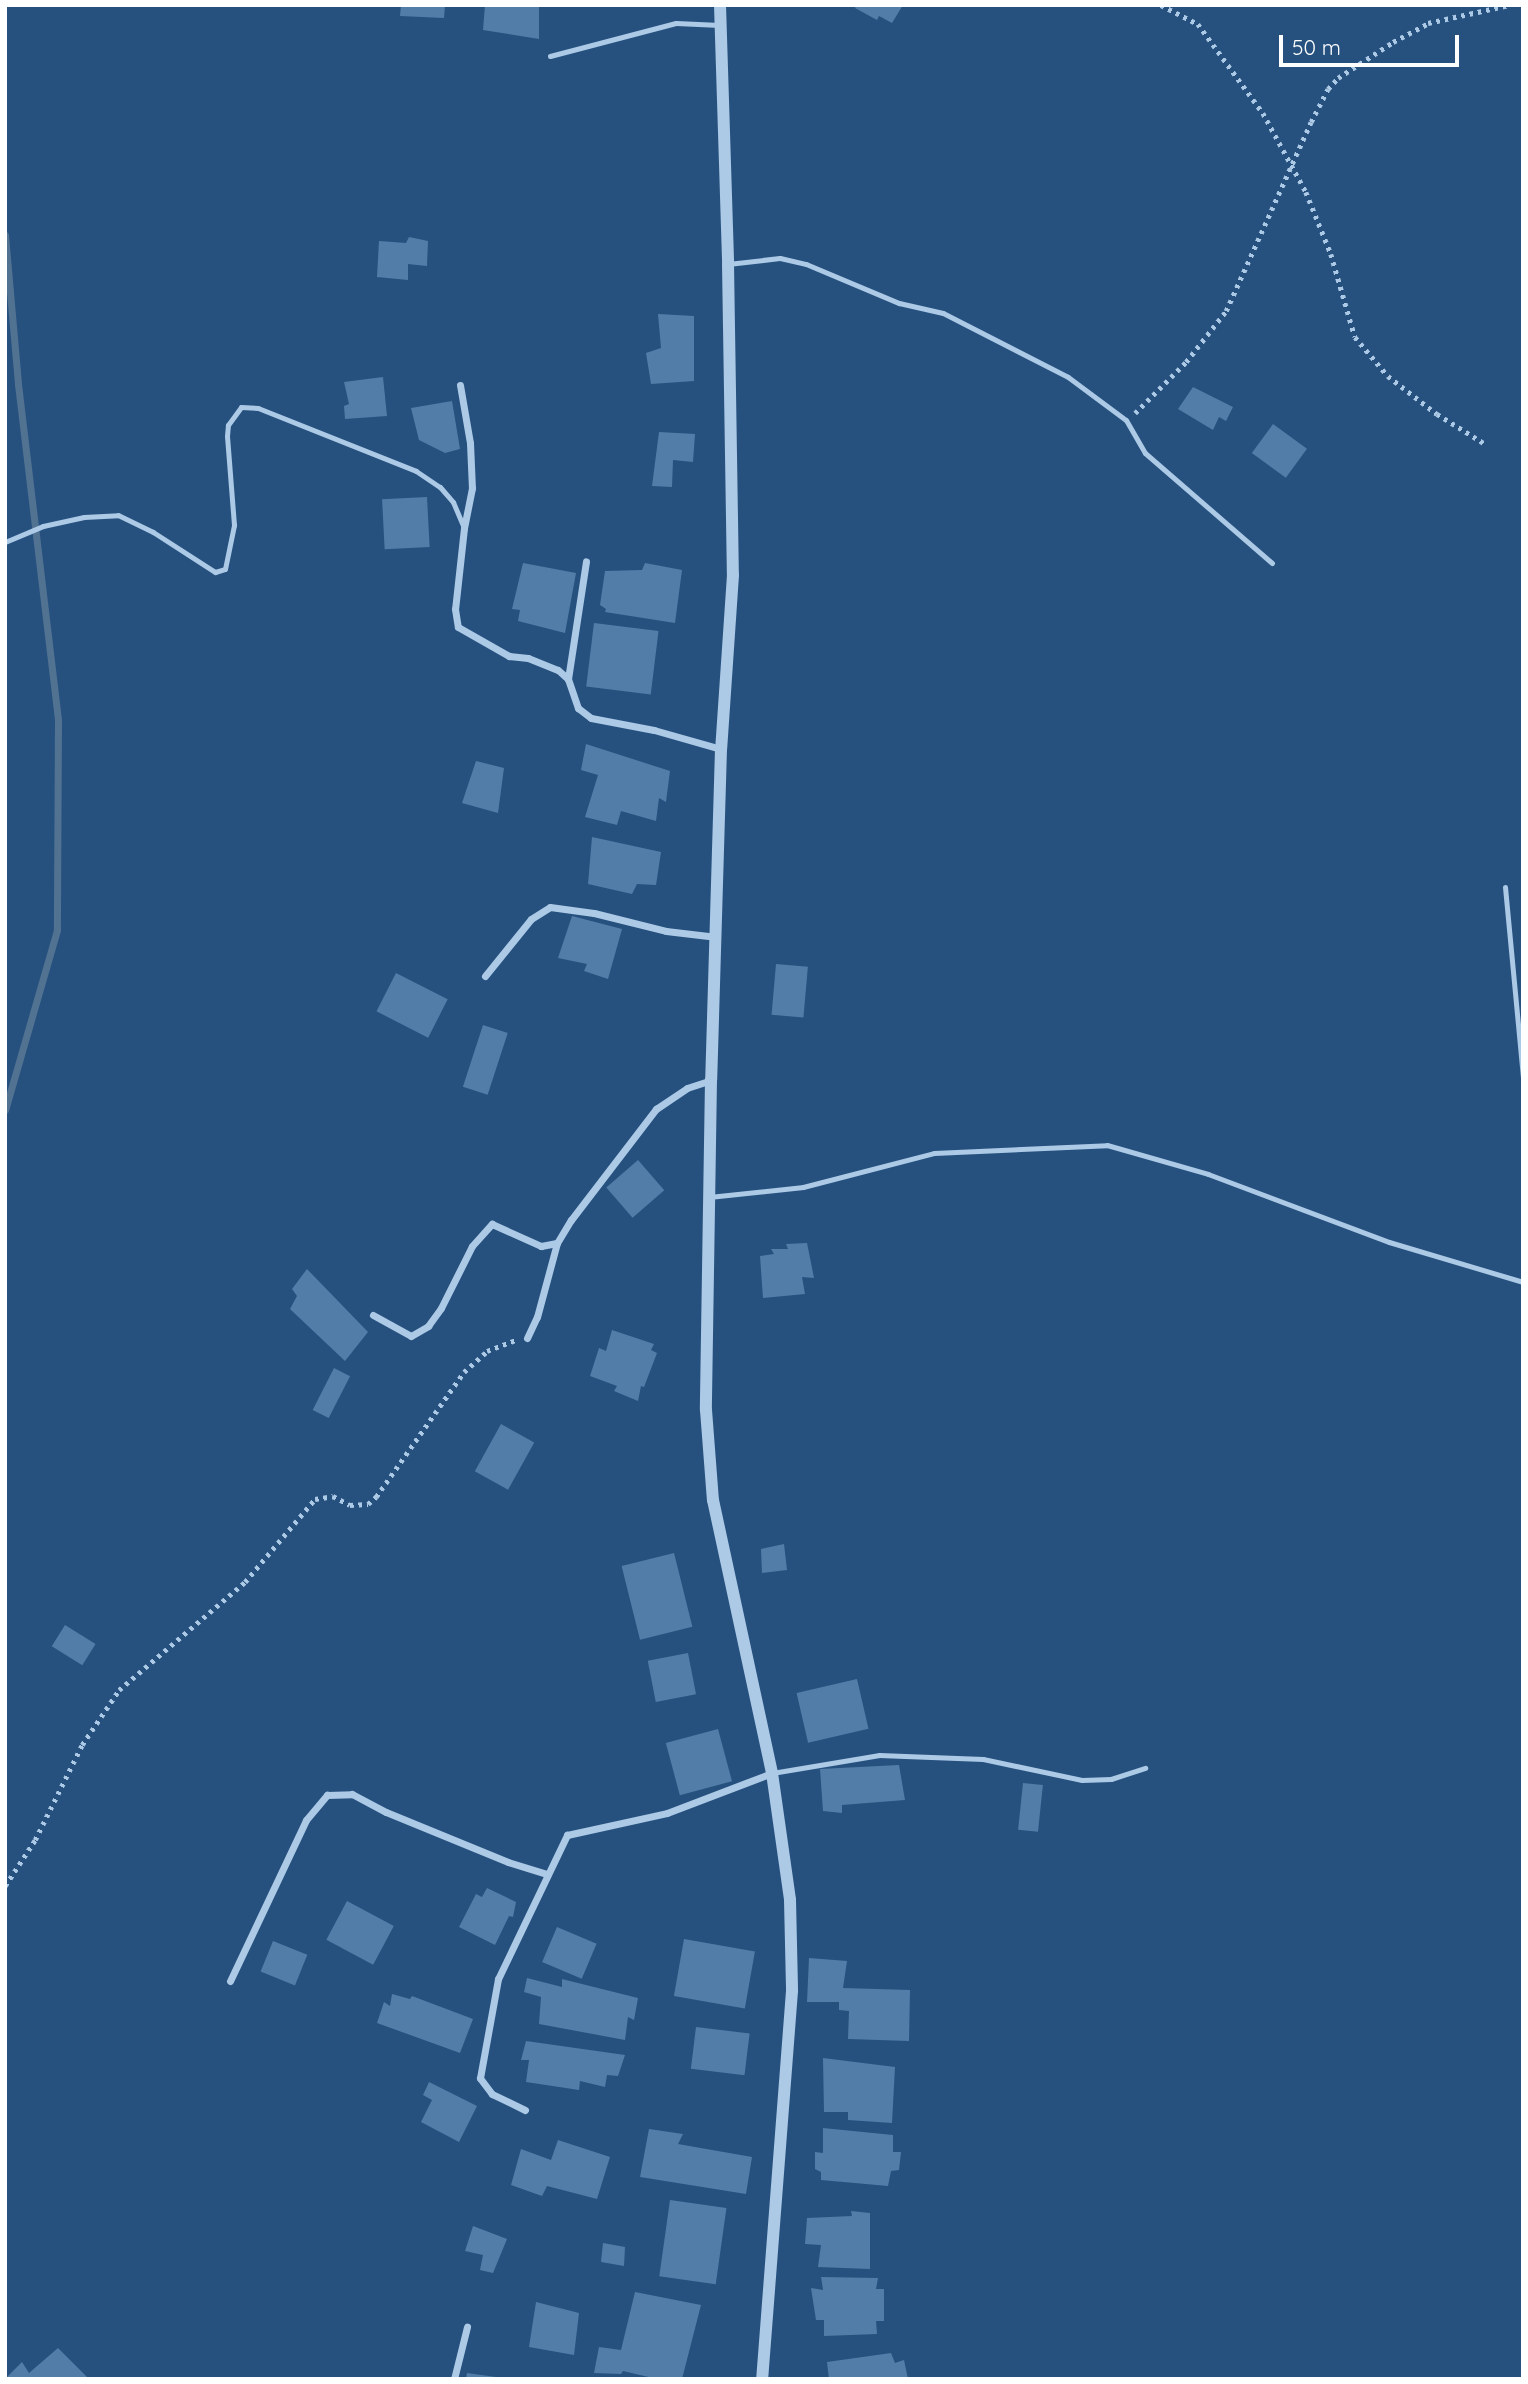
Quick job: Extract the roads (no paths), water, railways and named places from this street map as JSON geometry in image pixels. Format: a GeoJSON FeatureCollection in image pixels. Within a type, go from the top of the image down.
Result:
{"type":"FeatureCollection","features":[{"type":"Feature","properties":{"kind":"street"},"geometry":{"type":"LineString","coordinates":[[720,5],[733,575],[721,749],[718,937],[711,1080],[706,1410],[713,1500],[772,1773],[790,1900],[792,1991],[762,2379]]}},
{"type":"Feature","properties":{"kind":"street"},"geometry":{"type":"LineString","coordinates":[[460,384],[470,443],[472,488],[464,528],[456,609],[458,627],[509,656],[546,663],[568,679]]}},
{"type":"Feature","properties":{"kind":"street"},"geometry":{"type":"LineString","coordinates":[[586,561],[568,679],[578,708],[591,718],[654,730],[721,749]]}},
{"type":"Feature","properties":{"kind":"street"},"geometry":{"type":"LineString","coordinates":[[485,976],[531,919],[550,907],[594,913],[666,931],[718,937]]}},
{"type":"Feature","properties":{"kind":"street"},"geometry":{"type":"LineString","coordinates":[[527,1338],[557,1243],[571,1220],[656,1109],[687,1088],[711,1080]]}},
{"type":"Feature","properties":{"kind":"street"},"geometry":{"type":"LineString","coordinates":[[373,1314],[411,1335],[428,1326],[441,1308],[472,1246],[492,1224],[541,1245],[557,1243]]}},
{"type":"Feature","properties":{"kind":"street"},"geometry":{"type":"LineString","coordinates":[[524,2110],[492,2094],[480,2078],[498,1979],[567,1835],[667,1813],[772,1773]]}},
{"type":"Feature","properties":{"kind":"street"},"geometry":{"type":"LineString","coordinates":[[230,1981],[306,1820],[327,1795],[352,1794],[386,1812],[508,1862],[547,1874]]}},
{"type":"Feature","properties":{"kind":"street"},"geometry":{"type":"LineString","coordinates":[[454,2379],[467,2327]]}},
{"type":"Feature","properties":{"kind":"lane"},"geometry":{"type":"LineString","coordinates":[[550,56],[676,23],[720,25]]}},
{"type":"Feature","properties":{"kind":"lane"},"geometry":{"type":"LineString","coordinates":[[728,264],[780,258],[806,264],[899,303],[943,313],[1068,377],[1126,420],[1145,453],[1272,563]]}},
{"type":"Feature","properties":{"kind":"lane"},"geometry":{"type":"LineString","coordinates":[[5,542],[43,526],[84,517],[118,515],[215,572],[225,569],[234,525],[228,425],[242,407],[258,408],[416,471],[446,495],[464,528]]}},
{"type":"Feature","properties":{"kind":"lane"},"geometry":{"type":"LineString","coordinates":[[1505,887],[1523,1078]]}},
{"type":"Feature","properties":{"kind":"lane"},"geometry":{"type":"LineString","coordinates":[[709,1197],[803,1187],[934,1153],[1107,1144],[1208,1174],[1389,1242],[1523,1282]]}},
{"type":"Feature","properties":{"kind":"lane"},"geometry":{"type":"LineString","coordinates":[[772,1773],[879,1755],[983,1759],[1082,1780],[1111,1779],[1145,1768]]}},
{"type":"Feature","properties":{"kind":"waterway"},"geometry":{"type":"LineString","coordinates":[[5,235],[18,384],[58,720],[57,930],[5,1110]]}}]}
